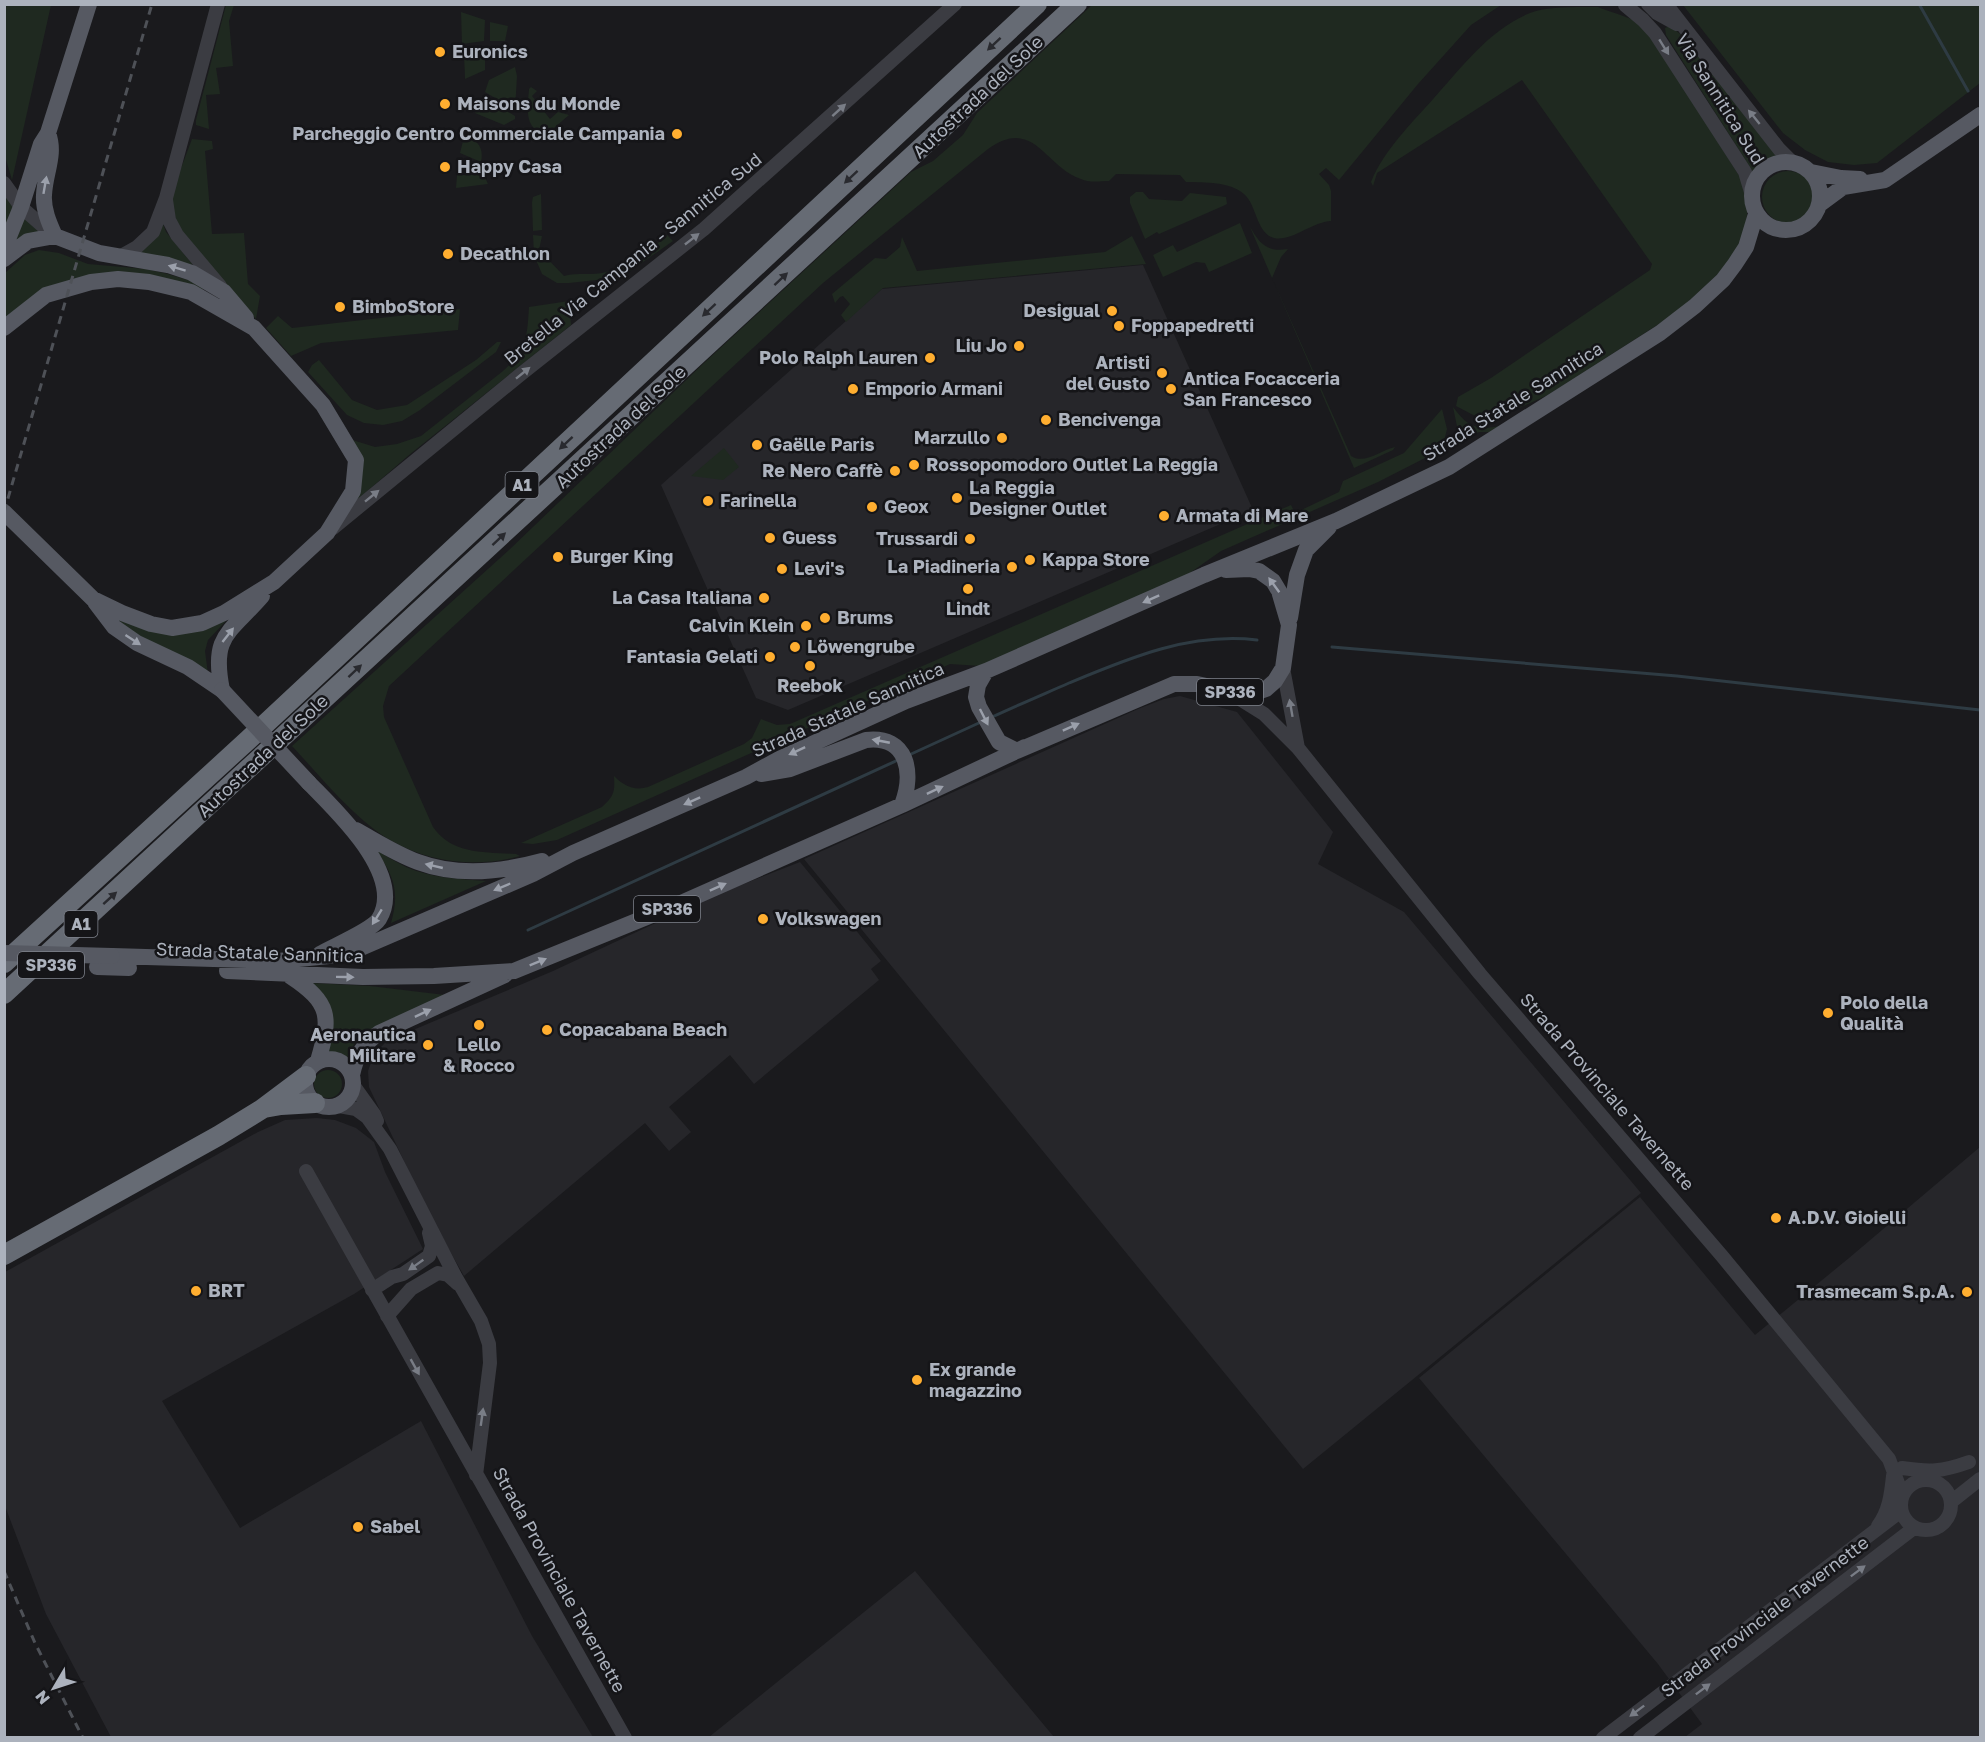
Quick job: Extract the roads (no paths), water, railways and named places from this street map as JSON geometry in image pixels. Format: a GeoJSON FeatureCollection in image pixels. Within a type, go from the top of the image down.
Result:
{"type":"FeatureCollection","features":[{"type":"Feature","properties":{"kind":"highway","name":"Autostrada del Sole"},"geometry":{"type":"LineString","coordinates":[[4,963],[248,740],[1037,4]]}},
{"type":"Feature","properties":{"kind":"highway","name":"Autostrada del Sole"},"geometry":{"type":"LineString","coordinates":[[4,994],[1077,4]]}},
{"type":"Feature","properties":{"kind":"highway"},"geometry":{"type":"LineString","coordinates":[[4,1255],[218,1136],[262,1109],[312,1069]]}},
{"type":"Feature","properties":{"kind":"highway"},"geometry":{"type":"LineString","coordinates":[[262,1109],[315,1103]]}},
{"type":"Feature","properties":{"kind":"main road"},"geometry":{"type":"LineString","coordinates":[[4,249],[21,207],[41,144],[48,133],[89,4]]}},
{"type":"Feature","properties":{"kind":"main road"},"geometry":{"type":"LineString","coordinates":[[1820,204],[1843,187],[1885,180],[1980,115]]}},
{"type":"Feature","properties":{"kind":"main road"},"geometry":{"type":"LineString","coordinates":[[48,133],[52,146],[43,196],[46,215],[55,236]]}},
{"type":"Feature","properties":{"kind":"main road","name":"Via Sannitica Sud"},"geometry":{"type":"LineString","coordinates":[[1756,214],[1751,192],[1754,181],[1770,165],[1792,162],[1802,165],[1811,172]]}},
{"type":"Feature","properties":{"kind":"main road"},"geometry":{"type":"LineString","coordinates":[[1811,172],[1841,178],[1885,180]]}},
{"type":"Feature","properties":{"kind":"main road"},"geometry":{"type":"LineString","coordinates":[[1756,214],[1774,228],[1785,231],[1797,229],[1807,223],[1820,204],[1817,182],[1811,172]]}},
{"type":"Feature","properties":{"kind":"main road","name":"Strada Statale Sannitica"},"geometry":{"type":"LineString","coordinates":[[4,953],[278,961],[317,956],[329,957],[354,951],[533,874],[573,852],[746,777],[779,759],[906,700],[986,671],[1204,575],[1336,521],[1449,467],[1660,333],[1695,306],[1723,280],[1736,264],[1746,247],[1756,214]]}},
{"type":"Feature","properties":{"kind":"main road","name":"Strada Statale Sannitica"},"geometry":{"type":"LineString","coordinates":[[1746,247],[1774,228]]}},
{"type":"Feature","properties":{"kind":"main road"},"geometry":{"type":"LineString","coordinates":[[4,260],[28,241],[55,236],[99,253],[168,265],[192,273],[224,292],[323,405],[356,460],[353,491],[327,533],[274,582],[225,636],[219,649],[218,665],[222,690]]}},
{"type":"Feature","properties":{"kind":"main road"},"geometry":{"type":"LineString","coordinates":[[4,328],[46,295],[91,282],[118,279],[149,282],[191,292],[255,328]]}},
{"type":"Feature","properties":{"kind":"main road"},"geometry":{"type":"LineString","coordinates":[[4,512],[11,526],[50,557],[93,598],[122,613],[151,624],[172,628],[202,622],[224,613],[274,582]]}},
{"type":"Feature","properties":{"kind":"main road"},"geometry":{"type":"LineString","coordinates":[[1289,625],[1297,575],[1306,550],[1336,521]]}},
{"type":"Feature","properties":{"kind":"main road","name":"Strada Statale Sannitica"},"geometry":{"type":"LineString","coordinates":[[353,1081],[355,1062],[360,1051],[370,1039],[379,1033],[514,971],[681,903],[902,805],[1021,749],[1174,684],[1197,684],[1230,692],[1256,694],[1275,681],[1283,668],[1289,625],[1279,591],[1267,576],[1249,569],[1227,570],[1204,575]]}},
{"type":"Feature","properties":{"kind":"main road","name":"Strada Statale Sannitica"},"geometry":{"type":"LineString","coordinates":[[93,598],[114,627],[137,643],[188,667],[222,690],[352,828],[372,857],[383,879],[386,898],[379,919],[369,928],[317,956]]}},
{"type":"Feature","properties":{"kind":"main road"},"geometry":{"type":"LineString","coordinates":[[986,671],[978,685],[976,697],[979,707],[999,742],[1021,749]]}},
{"type":"Feature","properties":{"kind":"main road"},"geometry":{"type":"LineString","coordinates":[[746,777],[790,769],[866,740],[879,739],[895,745],[904,759],[908,774],[908,790],[902,805]]}},
{"type":"Feature","properties":{"kind":"main road","name":"Strada Statale Sannitica"},"geometry":{"type":"LineString","coordinates":[[352,828],[420,863],[459,871],[496,871],[573,852]]}},
{"type":"Feature","properties":{"kind":"main road","name":"Strada Statale Sannitica"},"geometry":{"type":"LineString","coordinates":[[4,963],[363,977],[434,976],[514,971]]}},
{"type":"Feature","properties":{"kind":"main road"},"geometry":{"type":"LineString","coordinates":[[287,974],[309,988],[325,1014],[327,1028],[312,1069],[306,1091],[315,1103],[322,1107],[339,1106],[349,1098],[353,1081],[344,1064],[339,1060],[325,1059],[312,1069]]}},
{"type":"Feature","properties":{"kind":"street"},"geometry":{"type":"LineString","coordinates":[[121,256],[137,247],[153,232],[166,198],[218,4]]}},
{"type":"Feature","properties":{"kind":"street","name":"Bretella Via Campania - Sannitica Sud"},"geometry":{"type":"LineString","coordinates":[[327,533],[704,229],[955,4]]}},
{"type":"Feature","properties":{"kind":"street","name":"Via Sannitica Sud"},"geometry":{"type":"LineString","coordinates":[[1613,4],[1625,5],[1656,33],[1745,172],[1751,192]]}},
{"type":"Feature","properties":{"kind":"street","name":"Via Sannitica Sud"},"geometry":{"type":"LineString","coordinates":[[1648,4],[1686,30]]}},
{"type":"Feature","properties":{"kind":"street","name":"Via Sannitica Sud"},"geometry":{"type":"LineString","coordinates":[[1666,4],[1792,162]]}},
{"type":"Feature","properties":{"kind":"street"},"geometry":{"type":"LineString","coordinates":[[4,183],[21,207],[55,236]]}},
{"type":"Feature","properties":{"kind":"street"},"geometry":{"type":"LineString","coordinates":[[166,198],[169,220],[177,235],[224,292]]}},
{"type":"Feature","properties":{"kind":"street","name":"Strada Provinciale Tavernette"},"geometry":{"type":"LineString","coordinates":[[1283,668],[1298,748]]}},
{"type":"Feature","properties":{"kind":"street","name":"Strada Provinciale Tavernette"},"geometry":{"type":"LineString","coordinates":[[1230,692],[1264,714],[1298,748],[1480,974],[1722,1256],[1894,1466],[1934,1482]]}},
{"type":"Feature","properties":{"kind":"street","name":"Strada Provinciale Tavernette"},"geometry":{"type":"LineString","coordinates":[[353,1081],[374,1114],[384,1140],[481,1321],[489,1344],[490,1363],[476,1475],[625,1737]]}},
{"type":"Feature","properties":{"kind":"street","name":"Strada Provinciale Tavernette"},"geometry":{"type":"LineString","coordinates":[[339,1106],[356,1109],[367,1117],[384,1140]]}},
{"type":"Feature","properties":{"kind":"street"},"geometry":{"type":"LineString","coordinates":[[306,1171],[476,1475]]}},
{"type":"Feature","properties":{"kind":"street"},"geometry":{"type":"LineString","coordinates":[[372,1290],[392,1277],[403,1274],[429,1256],[432,1246],[427,1222]]}},
{"type":"Feature","properties":{"kind":"street"},"geometry":{"type":"LineString","coordinates":[[387,1316],[411,1289],[438,1273],[448,1275],[461,1287]]}},
{"type":"Feature","properties":{"kind":"street","name":"Strada Provinciale Tavernette"},"geometry":{"type":"LineString","coordinates":[[1603,1737],[1873,1532],[1901,1504],[1905,1490],[1911,1484],[1920,1480],[1934,1482],[1980,1453]]}},
{"type":"Feature","properties":{"kind":"street","name":"Strada Provinciale Tavernette"},"geometry":{"type":"LineString","coordinates":[[1894,1466],[1930,1472],[1969,1462]]}},
{"type":"Feature","properties":{"kind":"street","name":"Strada Provinciale Tavernette"},"geometry":{"type":"LineString","coordinates":[[1894,1466],[1904,1518],[1914,1528],[1921,1530],[1937,1528],[1948,1517],[1951,1502],[1980,1479]]}},
{"type":"Feature","properties":{"kind":"street","name":"Strada Provinciale Tavernette"},"geometry":{"type":"LineString","coordinates":[[1873,1532],[1884,1517],[1889,1505],[1894,1466]]}},
{"type":"Feature","properties":{"kind":"street"},"geometry":{"type":"LineString","coordinates":[[1934,1482],[1945,1489],[1951,1502]]}},
{"type":"Feature","properties":{"kind":"street","name":"Strada Provinciale Tavernette"},"geometry":{"type":"LineString","coordinates":[[1640,1737],[1914,1528]]}},
{"type":"Feature","properties":{"kind":"waterway"},"geometry":{"type":"LineString","coordinates":[[1919,4],[1968,91]]}},
{"type":"Feature","properties":{"kind":"waterway"},"geometry":{"type":"LineString","coordinates":[[992,717],[1092,674],[1160,649],[1208,640],[1257,640]]}},
{"type":"Feature","properties":{"kind":"waterway"},"geometry":{"type":"LineString","coordinates":[[1332,647],[1677,676],[1980,710]]}},
{"type":"Feature","properties":{"kind":"waterway"},"geometry":{"type":"LineString","coordinates":[[909,755],[981,722]]}},
{"type":"Feature","properties":{"kind":"waterway"},"geometry":{"type":"LineString","coordinates":[[528,930],[898,760]]}},
{"type":"Feature","properties":{"kind":"railway"},"geometry":{"type":"LineString","coordinates":[[4,512],[152,4]]}},
{"type":"Feature","properties":{"kind":"railway"},"geometry":{"type":"LineString","coordinates":[[4,1571],[35,1643],[83,1738]]}},
{"type":"Feature","properties":{"kind":"place","name":"Euronics"},"geometry":{"type":"Point","coordinates":[440,52]}},
{"type":"Feature","properties":{"kind":"place","name":"Maisons du Monde"},"geometry":{"type":"Point","coordinates":[445,104]}},
{"type":"Feature","properties":{"kind":"place","name":"Parcheggio Centro Commerciale Campania"},"geometry":{"type":"Point","coordinates":[677,134]}},
{"type":"Feature","properties":{"kind":"place","name":"Happy Casa"},"geometry":{"type":"Point","coordinates":[445,167]}},
{"type":"Feature","properties":{"kind":"place","name":"Decathlon"},"geometry":{"type":"Point","coordinates":[448,254]}},
{"type":"Feature","properties":{"kind":"place","name":"BimboStore"},"geometry":{"type":"Point","coordinates":[340,307]}},
{"type":"Feature","properties":{"kind":"place","name":"Desigual"},"geometry":{"type":"Point","coordinates":[1112,311]}},
{"type":"Feature","properties":{"kind":"place","name":"Foppapedretti"},"geometry":{"type":"Point","coordinates":[1119,326]}},
{"type":"Feature","properties":{"kind":"place","name":"Liu Jo"},"geometry":{"type":"Point","coordinates":[1019,346]}},
{"type":"Feature","properties":{"kind":"place","name":"Polo Ralph Lauren"},"geometry":{"type":"Point","coordinates":[930,358]}},
{"type":"Feature","properties":{"kind":"place","name":"Artisti del Gusto"},"geometry":{"type":"Point","coordinates":[1162,373]}},
{"type":"Feature","properties":{"kind":"place","name":"Emporio Armani"},"geometry":{"type":"Point","coordinates":[853,389]}},
{"type":"Feature","properties":{"kind":"place","name":"Antica Focacceria San Francesco"},"geometry":{"type":"Point","coordinates":[1171,389]}},
{"type":"Feature","properties":{"kind":"place","name":"Bencivenga"},"geometry":{"type":"Point","coordinates":[1046,420]}},
{"type":"Feature","properties":{"kind":"place","name":"Marzullo"},"geometry":{"type":"Point","coordinates":[1002,438]}},
{"type":"Feature","properties":{"kind":"place","name":"Gaëlle Paris"},"geometry":{"type":"Point","coordinates":[757,445]}},
{"type":"Feature","properties":{"kind":"place","name":"Rossopomodoro Outlet La Reggia"},"geometry":{"type":"Point","coordinates":[914,465]}},
{"type":"Feature","properties":{"kind":"place","name":"Re Nero Caffè"},"geometry":{"type":"Point","coordinates":[895,471]}},
{"type":"Feature","properties":{"kind":"place","name":"La Reggia Designer Outlet"},"geometry":{"type":"Point","coordinates":[957,498]}},
{"type":"Feature","properties":{"kind":"place","name":"Farinella"},"geometry":{"type":"Point","coordinates":[708,501]}},
{"type":"Feature","properties":{"kind":"place","name":"Geox"},"geometry":{"type":"Point","coordinates":[872,507]}},
{"type":"Feature","properties":{"kind":"place","name":"Armata di Mare"},"geometry":{"type":"Point","coordinates":[1164,516]}},
{"type":"Feature","properties":{"kind":"place","name":"Guess"},"geometry":{"type":"Point","coordinates":[770,538]}},
{"type":"Feature","properties":{"kind":"place","name":"Trussardi"},"geometry":{"type":"Point","coordinates":[970,539]}},
{"type":"Feature","properties":{"kind":"place","name":"Burger King"},"geometry":{"type":"Point","coordinates":[558,557]}},
{"type":"Feature","properties":{"kind":"place","name":"Kappa Store"},"geometry":{"type":"Point","coordinates":[1030,560]}},
{"type":"Feature","properties":{"kind":"place","name":"La Piadineria"},"geometry":{"type":"Point","coordinates":[1012,567]}},
{"type":"Feature","properties":{"kind":"place","name":"Levi's"},"geometry":{"type":"Point","coordinates":[782,569]}},
{"type":"Feature","properties":{"kind":"place","name":"Lindt"},"geometry":{"type":"Point","coordinates":[968,589]}},
{"type":"Feature","properties":{"kind":"place","name":"La Casa Italiana"},"geometry":{"type":"Point","coordinates":[764,598]}},
{"type":"Feature","properties":{"kind":"place","name":"Brums"},"geometry":{"type":"Point","coordinates":[825,618]}},
{"type":"Feature","properties":{"kind":"place","name":"Calvin Klein"},"geometry":{"type":"Point","coordinates":[806,626]}},
{"type":"Feature","properties":{"kind":"place","name":"Löwengrube"},"geometry":{"type":"Point","coordinates":[795,647]}},
{"type":"Feature","properties":{"kind":"place","name":"Fantasia Gelati"},"geometry":{"type":"Point","coordinates":[770,657]}},
{"type":"Feature","properties":{"kind":"place","name":"Reebok"},"geometry":{"type":"Point","coordinates":[810,666]}},
{"type":"Feature","properties":{"kind":"place","name":"Volkswagen"},"geometry":{"type":"Point","coordinates":[763,919]}},
{"type":"Feature","properties":{"kind":"place","name":"Polo della Qualità"},"geometry":{"type":"Point","coordinates":[1828,1013]}},
{"type":"Feature","properties":{"kind":"place","name":"Lello & Rocco"},"geometry":{"type":"Point","coordinates":[479,1025]}},
{"type":"Feature","properties":{"kind":"place","name":"Copacabana Beach"},"geometry":{"type":"Point","coordinates":[547,1030]}},
{"type":"Feature","properties":{"kind":"place","name":"Aeronautica Militare"},"geometry":{"type":"Point","coordinates":[428,1045]}},
{"type":"Feature","properties":{"kind":"place","name":"A.D.V. Gioielli"},"geometry":{"type":"Point","coordinates":[1776,1218]}},
{"type":"Feature","properties":{"kind":"place","name":"BRT"},"geometry":{"type":"Point","coordinates":[196,1291]}},
{"type":"Feature","properties":{"kind":"place","name":"Trasmecam S.p.A."},"geometry":{"type":"Point","coordinates":[1967,1292]}},
{"type":"Feature","properties":{"kind":"place","name":"Ex grande magazzino"},"geometry":{"type":"Point","coordinates":[917,1380]}},
{"type":"Feature","properties":{"kind":"place","name":"Sabel"},"geometry":{"type":"Point","coordinates":[358,1527]}}]}
